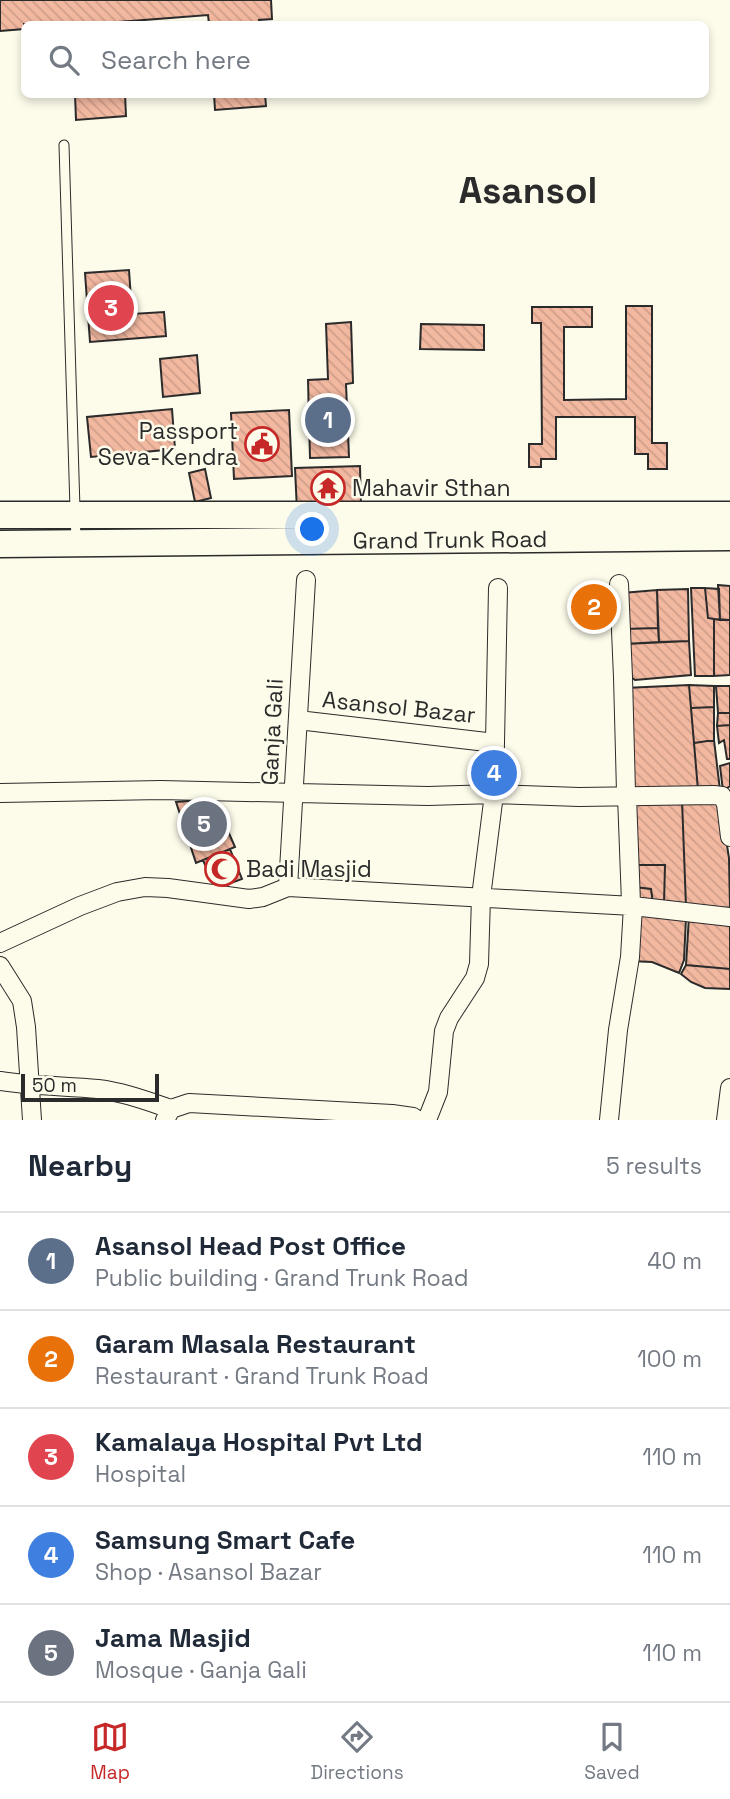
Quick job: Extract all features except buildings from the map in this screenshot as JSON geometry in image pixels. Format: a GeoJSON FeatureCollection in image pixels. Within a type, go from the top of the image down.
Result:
{"type":"FeatureCollection","features":[{"type":"Feature","properties":{"kind":"main road"},"geometry":{"type":"LineString","coordinates":[[0,515],[730,515]]}},
{"type":"Feature","properties":{"kind":"main road","name":"Grand Trunk Road"},"geometry":{"type":"LineString","coordinates":[[0,544],[730,537]]}},
{"type":"Feature","properties":{"kind":"street","name":"Ganja Gali"},"geometry":{"type":"LineString","coordinates":[[288,887],[306,580]]}},
{"type":"Feature","properties":{"kind":"street"},"geometry":{"type":"LineString","coordinates":[[609,1120],[618,1030],[630,957],[633,906],[625,792],[619,584]]}},
{"type":"Feature","properties":{"kind":"street"},"geometry":{"type":"LineString","coordinates":[[426,1120],[438,1092],[444,1031],[449,1018],[475,978],[479,964],[481,897],[494,794],[498,588]]}},
{"type":"Feature","properties":{"kind":"street","name":"Asansol Bazar"},"geometry":{"type":"LineString","coordinates":[[298,720],[495,743]]}},
{"type":"Feature","properties":{"kind":"street"},"geometry":{"type":"LineString","coordinates":[[0,793],[161,790],[579,797],[714,795],[726,792],[730,837]]}},
{"type":"Feature","properties":{"kind":"street"},"geometry":{"type":"LineString","coordinates":[[0,943],[80,906],[117,892],[145,887],[249,899],[263,897],[288,887],[633,906],[730,917]]}},
{"type":"Feature","properties":{"kind":"street"},"geometry":{"type":"LineString","coordinates":[[0,965],[22,1001],[32,1120]]}},
{"type":"Feature","properties":{"kind":"street"},"geometry":{"type":"LineString","coordinates":[[0,1081],[125,1095],[168,1114],[188,1103],[202,1103],[393,1114],[417,1120]]}},
{"type":"Feature","properties":{"kind":"street"},"geometry":{"type":"LineString","coordinates":[[726,1120],[730,1088]]}},
{"type":"Feature","properties":{"kind":"lane"},"geometry":{"type":"LineString","coordinates":[[64,145],[76,544]]}},
{"type":"Feature","properties":{"kind":"place","name":"Kamalaya Hospital Pvt Ltd"},"geometry":{"type":"Point","coordinates":[111,308]}},
{"type":"Feature","properties":{"kind":"place","name":"Asansol Head Post Office"},"geometry":{"type":"Point","coordinates":[328,420]}},
{"type":"Feature","properties":{"kind":"place","name":"Passport Seva-Kendra"},"geometry":{"type":"Point","coordinates":[262,444]}},
{"type":"Feature","properties":{"kind":"place","name":"Mahavir Sthan"},"geometry":{"type":"Point","coordinates":[328,488]}},
{"type":"Feature","properties":{"kind":"place","name":"Garam Masala Restaurant"},"geometry":{"type":"Point","coordinates":[594,607]}},
{"type":"Feature","properties":{"kind":"place","name":"Samsung Smart Cafe"},"geometry":{"type":"Point","coordinates":[494,773]}},
{"type":"Feature","properties":{"kind":"place","name":"Jama Masjid"},"geometry":{"type":"Point","coordinates":[204,824]}},
{"type":"Feature","properties":{"kind":"place","name":"Badi Masjid"},"geometry":{"type":"Point","coordinates":[222,869]}},
{"type":"Feature","properties":{"kind":"district","name":"Asansol"},"geometry":{"type":"Point","coordinates":[528,190]}}]}
